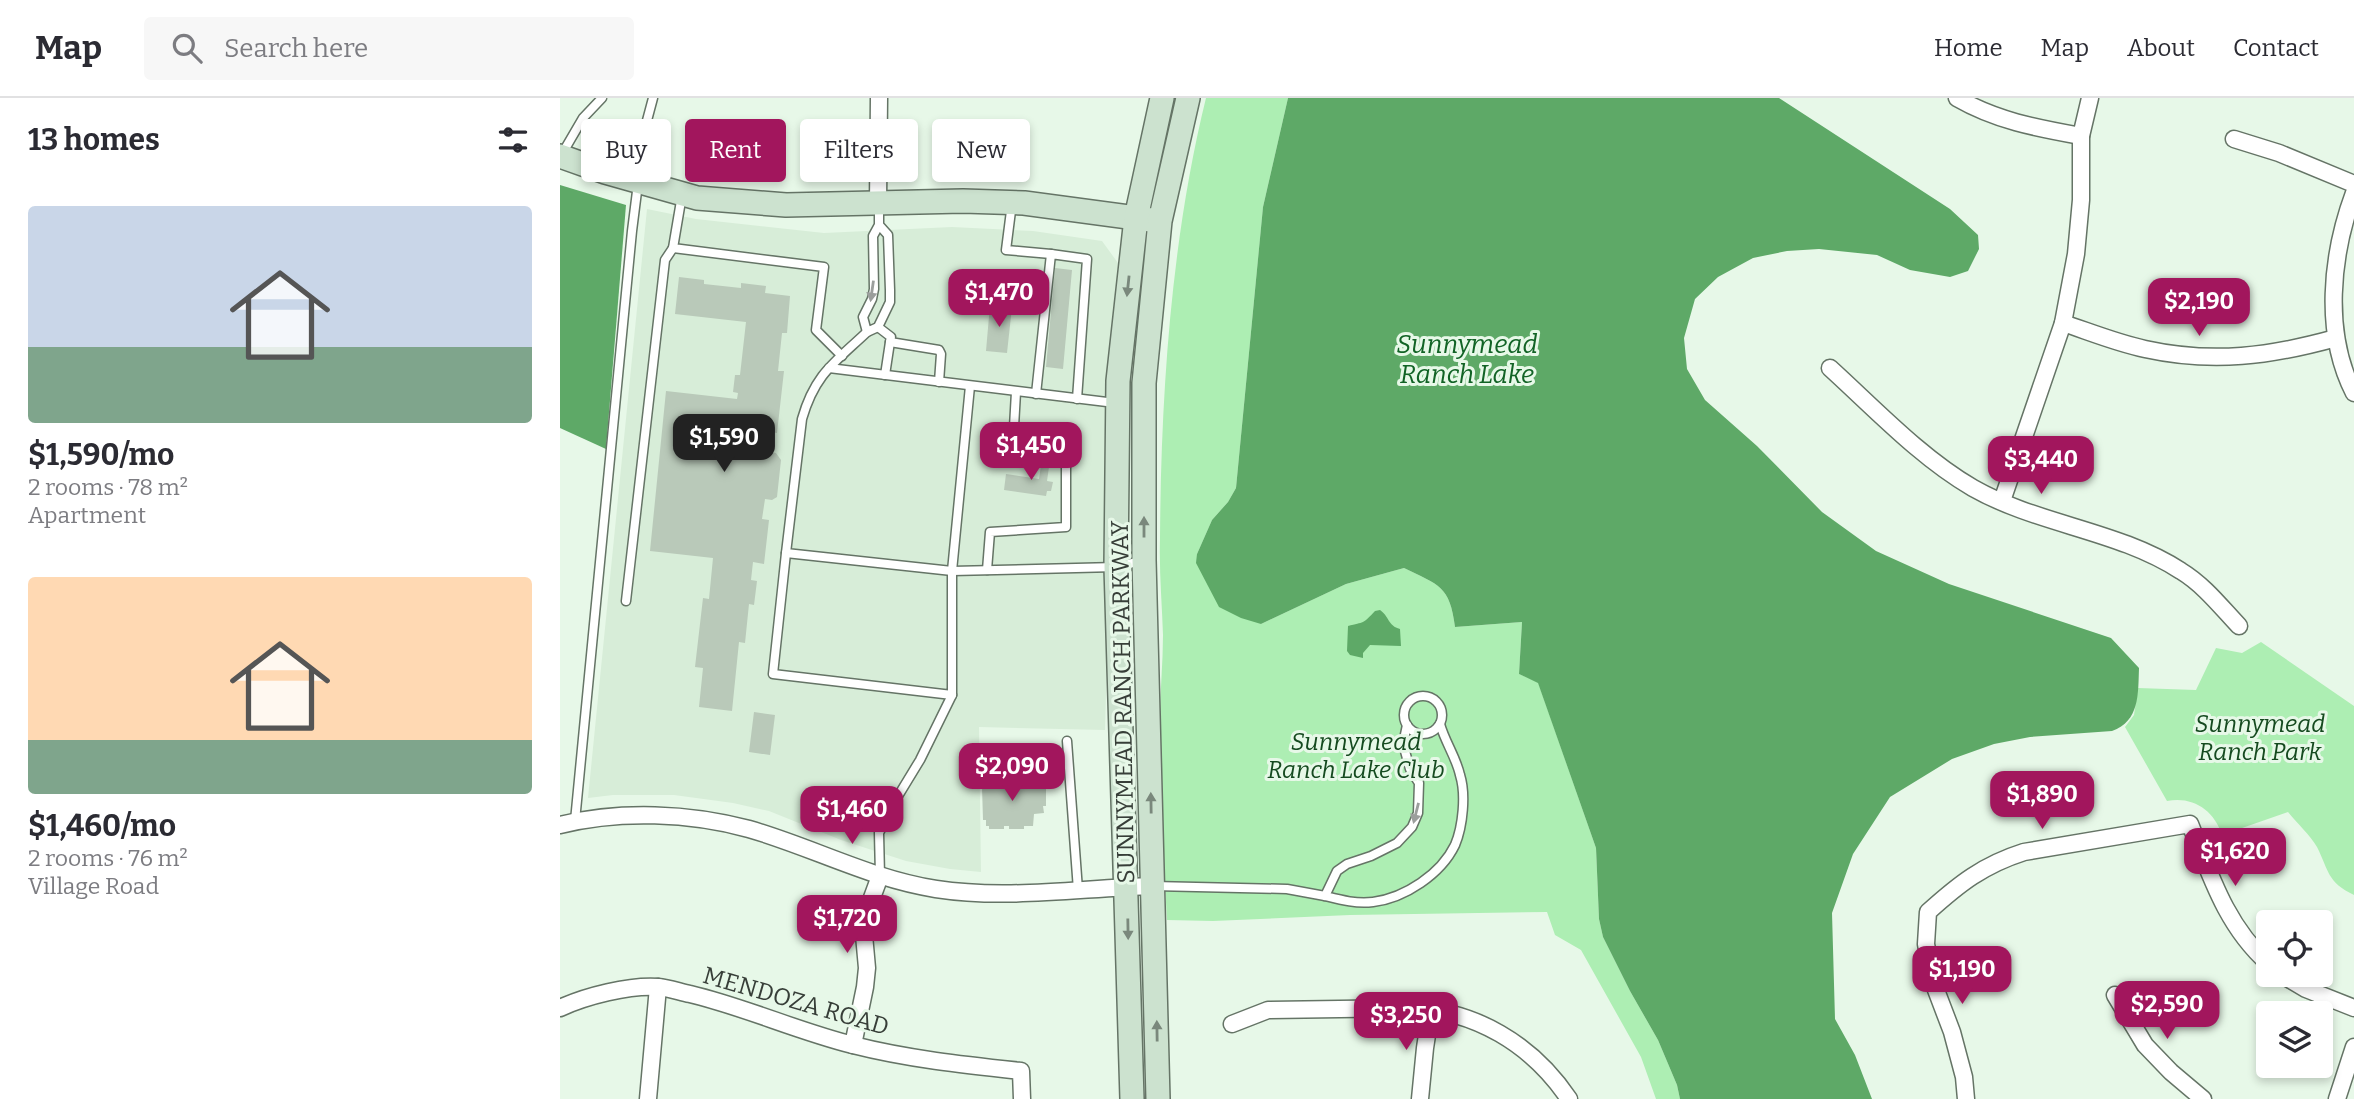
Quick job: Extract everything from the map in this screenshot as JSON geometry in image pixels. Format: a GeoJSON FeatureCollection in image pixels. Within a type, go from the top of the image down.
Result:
{"type":"FeatureCollection","features":[{"type":"Feature","properties":{"kind":"main road","name":"SUNNYMEAD RANCH PARKWAY"},"geometry":{"type":"LineString","coordinates":[[1132,1099],[1116,567],[1118,382],[1136,218],[1162,98]]}},
{"type":"Feature","properties":{"kind":"main road","name":"SUNNYMEAD RANCH PARKWAY"},"geometry":{"type":"LineString","coordinates":[[1158,1099],[1144,560],[1144,383],[1160,221],[1188,98]]}},
{"type":"Feature","properties":{"kind":"main road"},"geometry":{"type":"LineString","coordinates":[[561,157],[581,163]]}},
{"type":"Feature","properties":{"kind":"main road"},"geometry":{"type":"LineString","coordinates":[[640,182],[697,198],[879,214],[963,201],[1012,203],[1160,221]]}},
{"type":"Feature","properties":{"kind":"street"},"geometry":{"type":"LineString","coordinates":[[879,98],[879,214]]}},
{"type":"Feature","properties":{"kind":"street"},"geometry":{"type":"LineString","coordinates":[[1957,98],[2001,119],[2081,136]]}},
{"type":"Feature","properties":{"kind":"street"},"geometry":{"type":"LineString","coordinates":[[2002,501],[2063,323],[2076,254],[2081,200],[2081,136],[2090,98]]}},
{"type":"Feature","properties":{"kind":"street"},"geometry":{"type":"LineString","coordinates":[[2234,139],[2279,153],[2354,184]]}},
{"type":"Feature","properties":{"kind":"street"},"geometry":{"type":"LineString","coordinates":[[2354,193],[2344,219],[2336,262],[2333,304],[2336,338],[2354,394]]}},
{"type":"Feature","properties":{"kind":"street"},"geometry":{"type":"LineString","coordinates":[[2063,323],[2145,349],[2193,356],[2244,357],[2288,351],[2336,338]]}},
{"type":"Feature","properties":{"kind":"street"},"geometry":{"type":"LineString","coordinates":[[1830,369],[1919,448],[1973,487],[2002,501],[2138,549],[2180,570],[2200,585],[2239,626]]}},
{"type":"Feature","properties":{"kind":"street"},"geometry":{"type":"LineString","coordinates":[[568,823],[653,815],[709,821],[748,829],[880,876],[935,889],[991,894],[1153,886]]}},
{"type":"Feature","properties":{"kind":"street"},"geometry":{"type":"LineString","coordinates":[[1966,1099],[1964,1077],[1952,1032],[1933,982],[1926,944],[1928,912],[1967,878],[2003,859],[2024,852],[2190,824],[2227,913],[2256,951]]}},
{"type":"Feature","properties":{"kind":"street"},"geometry":{"type":"LineString","coordinates":[[853,1045],[867,968],[864,935],[866,914],[880,876]]}},
{"type":"Feature","properties":{"kind":"street"},"geometry":{"type":"LineString","coordinates":[[648,1099],[658,987]]}},
{"type":"Feature","properties":{"kind":"street","name":"MENDOZA ROAD"},"geometry":{"type":"LineString","coordinates":[[560,1008],[612,991],[658,987],[719,1001],[785,1025],[853,1045],[938,1062],[1021,1071],[1022,1099]]}},
{"type":"Feature","properties":{"kind":"street"},"geometry":{"type":"LineString","coordinates":[[2303,987],[2354,1008]]}},
{"type":"Feature","properties":{"kind":"street"},"geometry":{"type":"LineString","coordinates":[[2115,995],[2145,1045],[2203,1099]]}},
{"type":"Feature","properties":{"kind":"street"},"geometry":{"type":"LineString","coordinates":[[1420,1099],[1423,1057],[1432,1009]]}},
{"type":"Feature","properties":{"kind":"street"},"geometry":{"type":"LineString","coordinates":[[1232,1024],[1268,1010],[1432,1009],[1454,1013],[1481,1023],[1508,1038],[1530,1055],[1569,1099]]}},
{"type":"Feature","properties":{"kind":"street"},"geometry":{"type":"LineString","coordinates":[[2337,1099],[2354,1047]]}},
{"type":"Feature","properties":{"kind":"lane"},"geometry":{"type":"LineString","coordinates":[[561,157],[583,118],[602,98]]}},
{"type":"Feature","properties":{"kind":"lane"},"geometry":{"type":"LineString","coordinates":[[647,119],[653,98]]}},
{"type":"Feature","properties":{"kind":"lane"},"geometry":{"type":"LineString","coordinates":[[568,823],[637,182]]}},
{"type":"Feature","properties":{"kind":"lane"},"geometry":{"type":"LineString","coordinates":[[626,601],[665,260],[673,248],[682,194]]}},
{"type":"Feature","properties":{"kind":"lane"},"geometry":{"type":"LineString","coordinates":[[1012,203],[1006,250],[1087,259],[1077,399]]}},
{"type":"Feature","properties":{"kind":"lane"},"geometry":{"type":"LineString","coordinates":[[879,214],[888,235],[890,302],[878,327],[867,332],[814,385],[802,419],[773,674],[952,695]]}},
{"type":"Feature","properties":{"kind":"lane"},"geometry":{"type":"LineString","coordinates":[[867,332],[863,317],[874,289],[873,236],[879,214]]}},
{"type":"Feature","properties":{"kind":"lane"},"geometry":{"type":"LineString","coordinates":[[673,248],[824,267],[816,330],[842,356]]}},
{"type":"Feature","properties":{"kind":"lane"},"geometry":{"type":"LineString","coordinates":[[1035,394],[1051,254]]}},
{"type":"Feature","properties":{"kind":"lane"},"geometry":{"type":"LineString","coordinates":[[878,327],[891,337],[885,375]]}},
{"type":"Feature","properties":{"kind":"lane"},"geometry":{"type":"LineString","coordinates":[[890,342],[939,350],[939,382]]}},
{"type":"Feature","properties":{"kind":"lane"},"geometry":{"type":"LineString","coordinates":[[829,368],[1118,403]]}},
{"type":"Feature","properties":{"kind":"lane"},"geometry":{"type":"LineString","coordinates":[[880,876],[879,833],[920,760],[952,695],[952,572],[970,386]]}},
{"type":"Feature","properties":{"kind":"lane"},"geometry":{"type":"LineString","coordinates":[[987,570],[990,532],[1066,527],[1066,434],[1014,427],[1016,392]]}},
{"type":"Feature","properties":{"kind":"lane"},"geometry":{"type":"LineString","coordinates":[[786,553],[952,572],[1116,567],[1144,560]]}},
{"type":"Feature","properties":{"kind":"lane"},"geometry":{"type":"LineString","coordinates":[[1153,886],[1287,889],[1353,902],[1372,902],[1408,891],[1441,864],[1455,845],[1463,805],[1461,775],[1440,724],[1442,711],[1439,705],[1435,700],[1423,696],[1411,701],[1407,706],[1405,719],[1410,729],[1421,734],[1432,732],[1440,724]]}},
{"type":"Feature","properties":{"kind":"lane"},"geometry":{"type":"LineString","coordinates":[[1325,896],[1337,871],[1347,864],[1397,843],[1412,827],[1418,813],[1419,783],[1410,769],[1403,744],[1407,725]]}},
{"type":"Feature","properties":{"kind":"lane"},"geometry":{"type":"LineString","coordinates":[[1067,741],[1078,890]]}},
{"type":"Feature","properties":{"kind":"shaded area"},"geometry":{"type":"Polygon","coordinates":[[[647,209],[696,219],[824,233],[952,227],[1033,231],[1102,241],[1118,263],[1105,730],[979,727],[981,872],[906,861],[841,840],[769,811],[733,803],[674,795],[613,795],[588,798],[647,209]]]}},
{"type":"Feature","properties":{"kind":"green space","name":"Sunnymead Ranch Lake Club"},"geometry":{"type":"Polygon","coordinates":[[[1206,98],[1288,98],[1263,207],[1236,488],[1212,520],[1197,554],[1261,624],[1346,584],[1404,568],[1441,588],[1450,603],[1455,627],[1522,622],[1519,674],[1538,682],[1596,848],[1599,919],[1603,937],[1658,1040],[1680,1099],[1656,1099],[1641,1057],[1581,950],[1555,935],[1547,912],[1167,920],[1160,744],[1163,429],[1176,262],[1184,206],[1206,98]]]}},
{"type":"Feature","properties":{"kind":"green space","name":"Sunnymead Ranch Park"},"geometry":{"type":"Polygon","coordinates":[[[2261,642],[2354,706],[2354,895],[2334,880],[2317,847],[2288,812],[2222,835],[2214,818],[2201,807],[2185,801],[2167,801],[2125,727],[2134,715],[2138,688],[2196,690],[2216,648],[2242,653],[2261,642]]]}},
{"type":"Feature","properties":{"kind":"water","name":"Sunnymead Ranch Lake"},"geometry":{"type":"Polygon","coordinates":[[[1288,98],[1779,98],[1950,209],[1978,235],[1979,249],[1968,271],[1950,277],[1910,270],[1877,255],[1819,249],[1787,251],[1753,258],[1718,277],[1695,299],[1684,338],[1687,369],[1705,400],[1757,446],[1822,512],[1876,551],[1949,584],[2111,638],[2139,668],[2136,706],[2128,721],[2121,726],[2112,731],[2030,737],[1994,744],[1952,759],[1890,797],[1853,854],[1832,913],[1835,1019],[1855,1055],[1872,1099],[1680,1099],[1658,1040],[1603,937],[1599,919],[1596,848],[1538,683],[1519,674],[1522,622],[1455,627],[1450,603],[1441,588],[1404,568],[1346,584],[1261,624],[1219,607],[1196,563],[1197,554],[1212,520],[1236,488],[1263,207],[1288,98]]]}},
{"type":"Feature","properties":{"kind":"water"},"geometry":{"type":"Polygon","coordinates":[[[560,185],[626,205],[606,449],[560,428],[560,185]]]}},
{"type":"Feature","properties":{"kind":"water"},"geometry":{"type":"Polygon","coordinates":[[[1380,610],[1393,626],[1400,629],[1401,646],[1370,645],[1363,653],[1363,658],[1350,655],[1347,651],[1348,626],[1363,622],[1380,610]]]}},
{"type":"Feature","properties":{"kind":"building"},"geometry":{"type":"Polygon","coordinates":[[[1055,268],[1072,270],[1063,369],[1046,367],[1055,268]]]}},
{"type":"Feature","properties":{"kind":"building"},"geometry":{"type":"Polygon","coordinates":[[[679,277],[704,280],[704,284],[741,288],[741,283],[766,286],[765,293],[790,296],[787,333],[782,333],[778,371],[784,371],[777,433],[771,432],[769,452],[776,453],[781,460],[777,497],[772,500],[765,499],[762,519],[769,520],[764,564],[753,562],[751,580],[757,581],[754,605],[749,604],[745,643],[739,642],[732,711],[699,707],[703,668],[695,667],[703,598],[709,599],[713,558],[650,551],[666,391],[737,399],[738,393],[733,392],[735,375],[740,375],[746,322],[675,314],[679,277]]]}},
{"type":"Feature","properties":{"kind":"building"},"geometry":{"type":"Polygon","coordinates":[[[990,305],[1012,307],[1007,353],[986,351],[990,305]]]}},
{"type":"Feature","properties":{"kind":"building"},"geometry":{"type":"Polygon","coordinates":[[[1042,459],[1050,460],[1047,481],[1053,482],[1051,491],[1047,491],[1046,496],[1004,490],[1006,474],[1039,479],[1042,459]]]}},
{"type":"Feature","properties":{"kind":"building"},"geometry":{"type":"Polygon","coordinates":[[[754,712],[775,715],[770,755],[749,752],[754,712]]]}},
{"type":"Feature","properties":{"kind":"building"},"geometry":{"type":"Polygon","coordinates":[[[1004,776],[1004,779],[1009,781],[1029,781],[1037,786],[1046,786],[1044,813],[1034,814],[1033,826],[1024,826],[1024,829],[1009,829],[1009,826],[1004,826],[1004,829],[989,829],[989,826],[986,826],[986,820],[983,820],[982,787],[986,787],[987,777],[1004,776]]]}}]}
